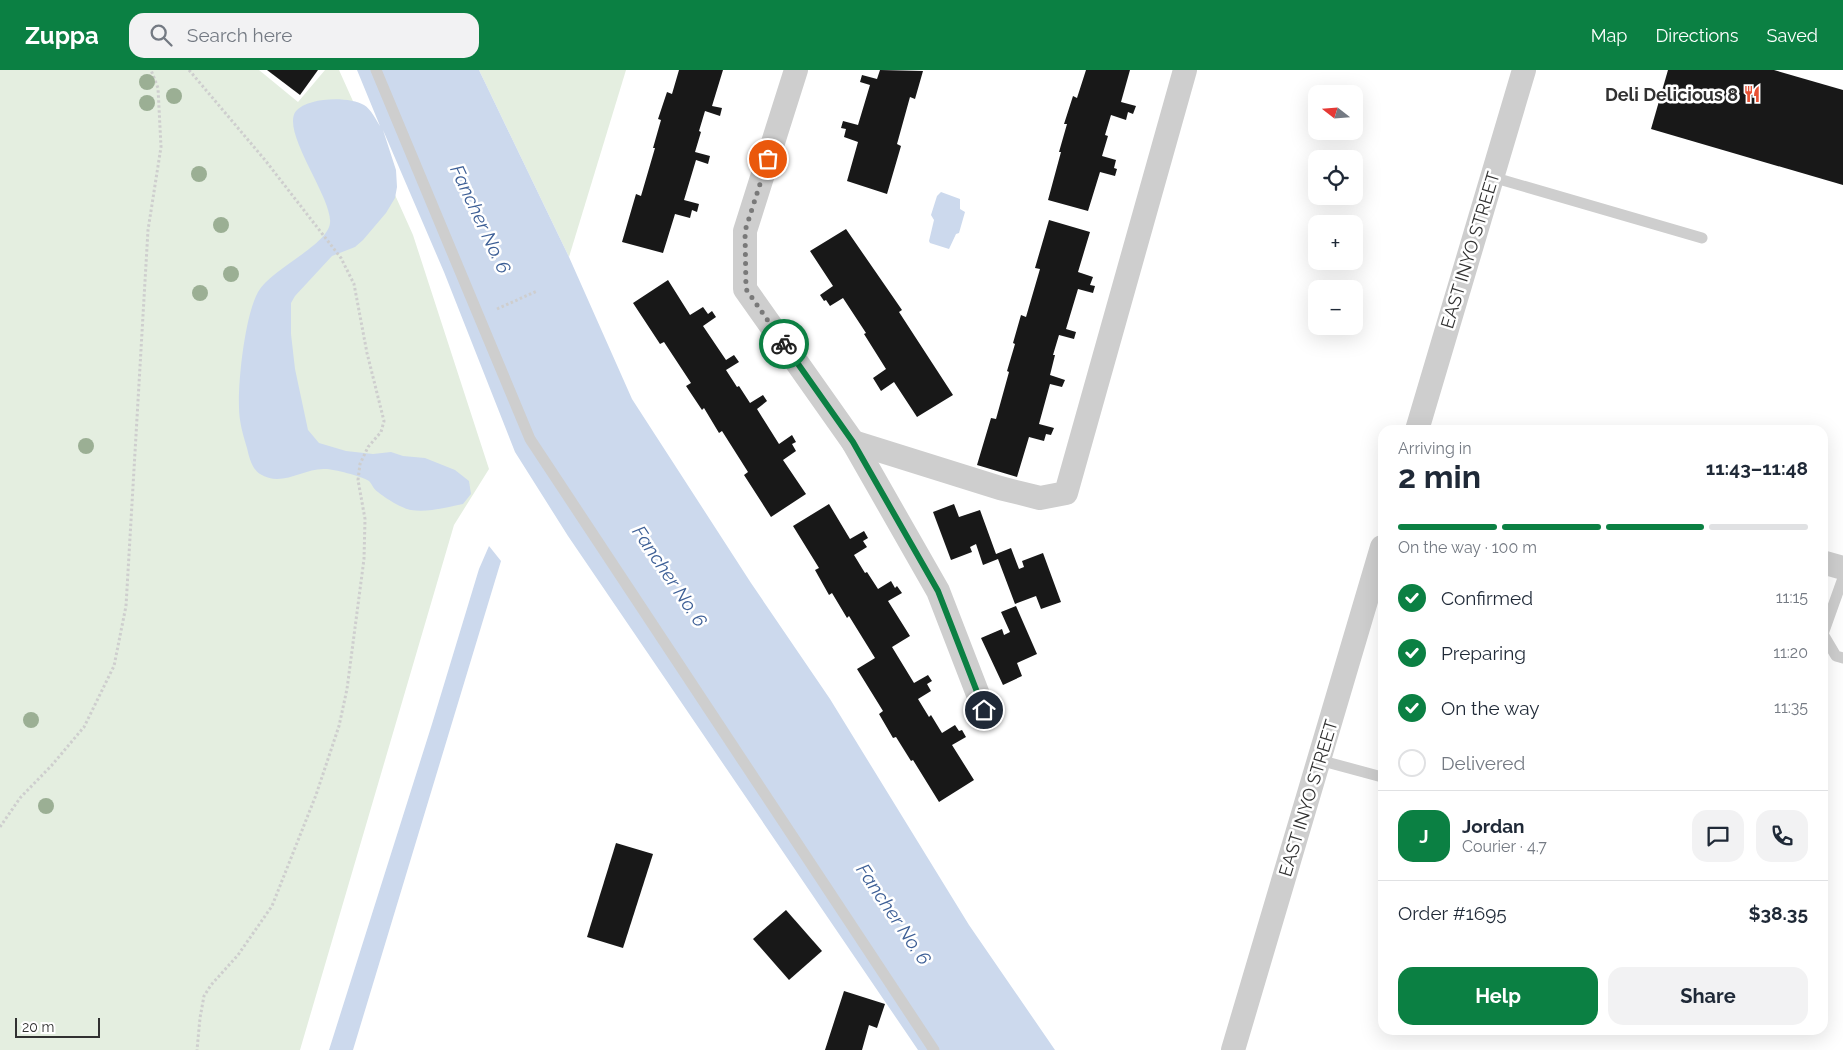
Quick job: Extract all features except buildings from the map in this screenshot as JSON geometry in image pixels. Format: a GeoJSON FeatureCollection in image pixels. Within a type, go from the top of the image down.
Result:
{"type":"FeatureCollection","features":[{"type":"Feature","properties":{"kind":"street"},"geometry":{"type":"LineString","coordinates":[[796,70],[745,231],[746,289],[853,442],[938,591],[984,710]]}},
{"type":"Feature","properties":{"kind":"street"},"geometry":{"type":"LineString","coordinates":[[853,442],[1040,498],[1066,493],[1185,70]]}},
{"type":"Feature","properties":{"kind":"street","name":"EAST INYO STREET"},"geometry":{"type":"LineString","coordinates":[[1418,425],[1524,70]]}},
{"type":"Feature","properties":{"kind":"street","name":"EAST INYO STREET"},"geometry":{"type":"LineString","coordinates":[[1233,1050],[1378,561]]}},
{"type":"Feature","properties":{"kind":"street"},"geometry":{"type":"LineString","coordinates":[[1828,564],[1843,568]]}},
{"type":"Feature","properties":{"kind":"lane"},"geometry":{"type":"LineString","coordinates":[[376,70],[530,440],[934,1050]]}},
{"type":"Feature","properties":{"kind":"lane"},"geometry":{"type":"LineString","coordinates":[[1492,177],[1702,238]]}},
{"type":"Feature","properties":{"kind":"lane"},"geometry":{"type":"LineString","coordinates":[[1828,618],[1843,578]]}},
{"type":"Feature","properties":{"kind":"lane"},"geometry":{"type":"LineString","coordinates":[[1828,643],[1836,656],[1843,658]]}},
{"type":"Feature","properties":{"kind":"lane"},"geometry":{"type":"LineString","coordinates":[[1319,760],[1378,776]]}},
{"type":"Feature","properties":{"kind":"path"},"geometry":{"type":"LineString","coordinates":[[0,827],[20,798],[52,765],[84,726],[114,666],[116,658],[126,606],[148,230],[161,147],[158,88],[151,70]]}},
{"type":"Feature","properties":{"kind":"path"},"geometry":{"type":"LineString","coordinates":[[189,70],[265,160],[341,258],[354,284],[367,353],[384,421],[380,432],[368,447],[360,464],[358,480],[365,519],[364,559],[347,689],[339,726],[316,795],[272,906],[238,956],[211,985],[204,996],[197,1050]]}},
{"type":"Feature","properties":{"kind":"path"},"geometry":{"type":"LineString","coordinates":[[497,308],[537,291]]}},
{"type":"Feature","properties":{"kind":"green space"},"geometry":{"type":"Polygon","coordinates":[[[0,70],[259,70],[298,102],[325,70],[339,70],[413,235],[489,469],[454,525],[300,1050],[0,1050],[0,70]]]}},
{"type":"Feature","properties":{"kind":"green space"},"geometry":{"type":"Polygon","coordinates":[[[479,70],[626,70],[569,257],[479,70]]]}},
{"type":"Feature","properties":{"kind":"water","name":"Fancher No. 6"},"geometry":{"type":"Polygon","coordinates":[[[357,70],[479,70],[569,257],[632,399],[751,583],[830,699],[969,925],[1055,1050],[918,1050],[568,536],[515,452],[444,272],[383,130],[396,170],[397,187],[395,198],[386,213],[363,240],[355,247],[332,256],[295,296],[291,303],[291,334],[295,369],[308,430],[319,443],[346,451],[373,454],[391,452],[403,456],[425,458],[455,470],[469,481],[471,494],[463,504],[417,511],[389,500],[377,491],[369,481],[347,473],[329,469],[317,470],[276,479],[268,478],[255,469],[250,459],[243,433],[239,407],[243,348],[249,316],[258,292],[265,283],[320,240],[330,223],[329,212],[324,198],[301,149],[293,121],[296,111],[302,106],[329,99],[339,99],[364,105],[380,126],[357,70]]]}},
{"type":"Feature","properties":{"kind":"water"},"geometry":{"type":"Polygon","coordinates":[[[941,192],[960,199],[960,209],[965,212],[959,233],[956,234],[949,249],[929,241],[934,220],[931,215],[937,196],[941,192]]]}},
{"type":"Feature","properties":{"kind":"water"},"geometry":{"type":"Polygon","coordinates":[[[489,546],[501,561],[353,1050],[329,1050],[479,569],[489,546]]]}},
{"type":"Feature","properties":{"kind":"way so far"},"geometry":{"type":"LineString","coordinates":[[768,159],[745,231],[746,289],[784,344]]}},
{"type":"Feature","properties":{"kind":"place","name":"Deli Delicious 8"},"geometry":{"type":"Point","coordinates":[1752,94]}},
{"type":"Feature","properties":{"kind":"route"},"geometry":{"type":"LineString","coordinates":[[784,344],[853,442],[938,591],[984,710]]}}]}
